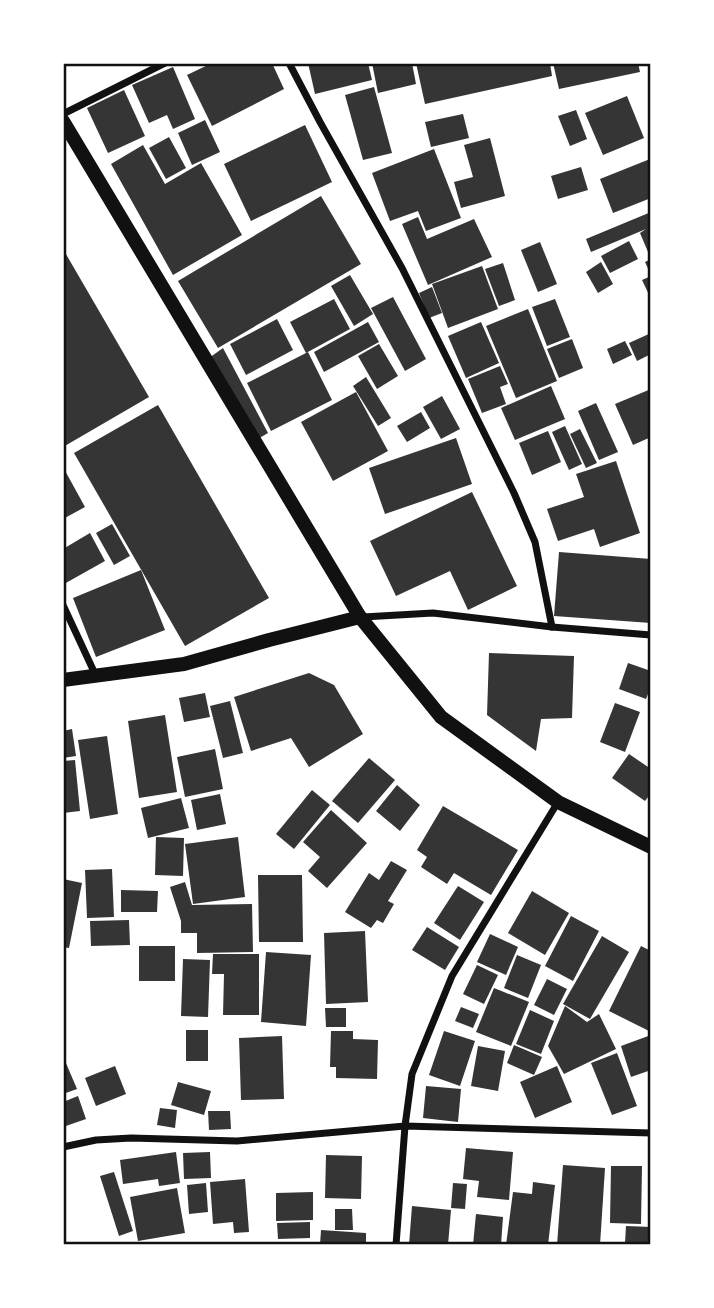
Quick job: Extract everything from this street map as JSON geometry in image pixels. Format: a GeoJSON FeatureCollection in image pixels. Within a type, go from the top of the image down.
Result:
{"type":"FeatureCollection","features":[{"type":"Feature","properties":{"kind":"main road"},"geometry":{"type":"LineString","coordinates":[[63,121],[360,617],[441,717],[558,802],[651,847]]}},
{"type":"Feature","properties":{"kind":"main road"},"geometry":{"type":"LineString","coordinates":[[63,680],[184,664],[360,617]]}},
{"type":"Feature","properties":{"kind":"street"},"geometry":{"type":"LineString","coordinates":[[63,114],[164,63]]}},
{"type":"Feature","properties":{"kind":"street"},"geometry":{"type":"LineString","coordinates":[[289,63],[402,268],[514,493],[535,542],[552,627]]}},
{"type":"Feature","properties":{"kind":"street"},"geometry":{"type":"LineString","coordinates":[[63,605],[96,676]]}},
{"type":"Feature","properties":{"kind":"street"},"geometry":{"type":"LineString","coordinates":[[360,617],[433,613],[651,635]]}},
{"type":"Feature","properties":{"kind":"street"},"geometry":{"type":"LineString","coordinates":[[396,1245],[405,1126],[412,1074],[452,976],[558,802]]}},
{"type":"Feature","properties":{"kind":"street"},"geometry":{"type":"LineString","coordinates":[[63,1147],[96,1140],[131,1138],[237,1141],[405,1126],[651,1133]]}},
{"type":"Feature","properties":{"kind":"building"},"geometry":{"type":"Polygon","coordinates":[[[212,63],[272,63],[284,89],[212,126],[187,75],[212,63]]]}},
{"type":"Feature","properties":{"kind":"building"},"geometry":{"type":"Polygon","coordinates":[[[308,63],[368,63],[372,80],[315,94],[308,63]]]}},
{"type":"Feature","properties":{"kind":"building"},"geometry":{"type":"Polygon","coordinates":[[[372,63],[412,63],[416,84],[378,93],[372,63]]]}},
{"type":"Feature","properties":{"kind":"building"},"geometry":{"type":"Polygon","coordinates":[[[416,63],[550,63],[552,76],[425,104],[416,63]]]}},
{"type":"Feature","properties":{"kind":"building"},"geometry":{"type":"Polygon","coordinates":[[[553,63],[638,63],[640,72],[559,89],[553,63]]]}},
{"type":"Feature","properties":{"kind":"building"},"geometry":{"type":"Polygon","coordinates":[[[173,67],[195,119],[173,129],[167,115],[149,123],[132,85],[173,67]]]}},
{"type":"Feature","properties":{"kind":"building"},"geometry":{"type":"Polygon","coordinates":[[[374,87],[392,153],[363,160],[345,95],[374,87]]]}},
{"type":"Feature","properties":{"kind":"building"},"geometry":{"type":"Polygon","coordinates":[[[124,90],[145,136],[108,153],[87,108],[124,90]]]}},
{"type":"Feature","properties":{"kind":"building"},"geometry":{"type":"Polygon","coordinates":[[[627,96],[644,138],[603,155],[585,113],[627,96]]]}},
{"type":"Feature","properties":{"kind":"building"},"geometry":{"type":"Polygon","coordinates":[[[576,110],[587,139],[570,146],[558,116],[576,110]]]}},
{"type":"Feature","properties":{"kind":"building"},"geometry":{"type":"Polygon","coordinates":[[[463,114],[469,138],[431,147],[425,122],[463,114]]]}},
{"type":"Feature","properties":{"kind":"building"},"geometry":{"type":"Polygon","coordinates":[[[205,120],[220,152],[192,165],[178,133],[205,120]]]}},
{"type":"Feature","properties":{"kind":"building"},"geometry":{"type":"Polygon","coordinates":[[[305,125],[332,182],[251,221],[224,164],[305,125]]]}},
{"type":"Feature","properties":{"kind":"building"},"geometry":{"type":"Polygon","coordinates":[[[169,137],[186,168],[166,179],[149,148],[169,137]]]}},
{"type":"Feature","properties":{"kind":"building"},"geometry":{"type":"Polygon","coordinates":[[[490,138],[505,196],[461,208],[454,182],[473,177],[464,145],[490,138]]]}},
{"type":"Feature","properties":{"kind":"building"},"geometry":{"type":"Polygon","coordinates":[[[143,145],[165,184],[201,163],[242,235],[173,275],[111,164],[143,145]]]}},
{"type":"Feature","properties":{"kind":"building"},"geometry":{"type":"Polygon","coordinates":[[[434,149],[461,218],[426,231],[418,211],[390,221],[372,173],[434,149]]]}},
{"type":"Feature","properties":{"kind":"building"},"geometry":{"type":"Polygon","coordinates":[[[650,159],[651,198],[613,213],[600,179],[650,159]]]}},
{"type":"Feature","properties":{"kind":"building"},"geometry":{"type":"Polygon","coordinates":[[[581,167],[588,190],[558,199],[551,176],[581,167]]]}},
{"type":"Feature","properties":{"kind":"building"},"geometry":{"type":"Polygon","coordinates":[[[321,196],[361,264],[218,348],[178,281],[321,196]]]}},
{"type":"Feature","properties":{"kind":"building"},"geometry":{"type":"Polygon","coordinates":[[[651,212],[651,259],[640,233],[646,229],[591,252],[586,239],[651,212]]]}},
{"type":"Feature","properties":{"kind":"building"},"geometry":{"type":"Polygon","coordinates":[[[418,217],[427,239],[474,219],[492,257],[428,285],[402,224],[418,217]]]}},
{"type":"Feature","properties":{"kind":"building"},"geometry":{"type":"Polygon","coordinates":[[[629,241],[638,259],[610,273],[601,256],[629,241]]]}},
{"type":"Feature","properties":{"kind":"building"},"geometry":{"type":"Polygon","coordinates":[[[540,242],[557,284],[538,292],[521,250],[540,242]]]}},
{"type":"Feature","properties":{"kind":"building"},"geometry":{"type":"Polygon","coordinates":[[[63,249],[149,397],[63,447],[63,249]]]}},
{"type":"Feature","properties":{"kind":"building"},"geometry":{"type":"Polygon","coordinates":[[[651,259],[651,275],[645,262],[651,259]]]}},
{"type":"Feature","properties":{"kind":"building"},"geometry":{"type":"Polygon","coordinates":[[[601,262],[613,284],[598,293],[586,272],[601,262]]]}},
{"type":"Feature","properties":{"kind":"building"},"geometry":{"type":"Polygon","coordinates":[[[503,263],[515,300],[499,306],[485,269],[503,263]]]}},
{"type":"Feature","properties":{"kind":"building"},"geometry":{"type":"Polygon","coordinates":[[[482,266],[498,309],[448,328],[432,284],[482,266]]]}},
{"type":"Feature","properties":{"kind":"building"},"geometry":{"type":"Polygon","coordinates":[[[350,275],[373,314],[354,326],[331,286],[350,275]]]}},
{"type":"Feature","properties":{"kind":"building"},"geometry":{"type":"Polygon","coordinates":[[[651,276],[651,299],[642,280],[651,276]]]}},
{"type":"Feature","properties":{"kind":"building"},"geometry":{"type":"Polygon","coordinates":[[[432,287],[442,313],[429,318],[419,293],[432,287]]]}},
{"type":"Feature","properties":{"kind":"building"},"geometry":{"type":"Polygon","coordinates":[[[393,297],[426,359],[405,371],[371,308],[393,297]]]}},
{"type":"Feature","properties":{"kind":"building"},"geometry":{"type":"Polygon","coordinates":[[[334,299],[350,329],[306,353],[290,322],[334,299]]]}},
{"type":"Feature","properties":{"kind":"building"},"geometry":{"type":"Polygon","coordinates":[[[555,299],[570,337],[547,346],[532,307],[555,299]]]}},
{"type":"Feature","properties":{"kind":"building"},"geometry":{"type":"Polygon","coordinates":[[[528,309],[557,381],[516,398],[486,326],[528,309]]]}},
{"type":"Feature","properties":{"kind":"building"},"geometry":{"type":"Polygon","coordinates":[[[277,319],[293,350],[246,375],[230,344],[277,319]]]}},
{"type":"Feature","properties":{"kind":"building"},"geometry":{"type":"Polygon","coordinates":[[[368,322],[379,342],[324,372],[314,352],[368,322]]]}},
{"type":"Feature","properties":{"kind":"building"},"geometry":{"type":"Polygon","coordinates":[[[481,322],[499,363],[466,378],[448,336],[481,322]]]}},
{"type":"Feature","properties":{"kind":"building"},"geometry":{"type":"Polygon","coordinates":[[[651,333],[651,354],[637,361],[629,343],[651,333]]]}},
{"type":"Feature","properties":{"kind":"building"},"geometry":{"type":"Polygon","coordinates":[[[572,339],[583,368],[559,378],[547,349],[572,339]]]}},
{"type":"Feature","properties":{"kind":"building"},"geometry":{"type":"Polygon","coordinates":[[[625,341],[632,355],[613,364],[607,349],[625,341]]]}},
{"type":"Feature","properties":{"kind":"building"},"geometry":{"type":"Polygon","coordinates":[[[379,344],[398,376],[377,389],[358,356],[379,344]]]}},
{"type":"Feature","properties":{"kind":"building"},"geometry":{"type":"Polygon","coordinates":[[[223,348],[268,433],[256,440],[209,358],[223,348]]]}},
{"type":"Feature","properties":{"kind":"building"},"geometry":{"type":"Polygon","coordinates":[[[308,352],[332,400],[271,431],[247,383],[308,352]]]}},
{"type":"Feature","properties":{"kind":"building"},"geometry":{"type":"Polygon","coordinates":[[[500,366],[508,384],[500,387],[506,404],[482,413],[468,379],[500,366]]]}},
{"type":"Feature","properties":{"kind":"building"},"geometry":{"type":"Polygon","coordinates":[[[366,377],[391,418],[378,426],[353,386],[366,377]]]}},
{"type":"Feature","properties":{"kind":"building"},"geometry":{"type":"Polygon","coordinates":[[[551,386],[565,419],[515,440],[501,408],[551,386]]]}},
{"type":"Feature","properties":{"kind":"building"},"geometry":{"type":"Polygon","coordinates":[[[651,389],[651,437],[633,445],[615,404],[651,389]]]}},
{"type":"Feature","properties":{"kind":"building"},"geometry":{"type":"Polygon","coordinates":[[[356,392],[388,451],[333,481],[301,422],[356,392]]]}},
{"type":"Feature","properties":{"kind":"building"},"geometry":{"type":"Polygon","coordinates":[[[442,396],[460,429],[441,439],[423,407],[442,396]]]}},
{"type":"Feature","properties":{"kind":"building"},"geometry":{"type":"Polygon","coordinates":[[[596,403],[618,452],[599,460],[578,411],[596,403]]]}},
{"type":"Feature","properties":{"kind":"building"},"geometry":{"type":"Polygon","coordinates":[[[158,405],[269,598],[185,646],[74,453],[158,405]]]}},
{"type":"Feature","properties":{"kind":"building"},"geometry":{"type":"Polygon","coordinates":[[[421,412],[430,428],[407,442],[397,426],[421,412]]]}},
{"type":"Feature","properties":{"kind":"building"},"geometry":{"type":"Polygon","coordinates":[[[565,426],[582,464],[569,470],[552,432],[565,426]]]}},
{"type":"Feature","properties":{"kind":"building"},"geometry":{"type":"Polygon","coordinates":[[[580,429],[597,463],[586,468],[570,434],[580,429]]]}},
{"type":"Feature","properties":{"kind":"building"},"geometry":{"type":"Polygon","coordinates":[[[548,431],[561,462],[532,475],[519,443],[548,431]]]}},
{"type":"Feature","properties":{"kind":"building"},"geometry":{"type":"Polygon","coordinates":[[[456,438],[472,484],[385,514],[369,468],[456,438]]]}},
{"type":"Feature","properties":{"kind":"building"},"geometry":{"type":"Polygon","coordinates":[[[616,461],[640,533],[600,547],[594,529],[558,541],[547,509],[584,497],[576,474],[616,461]]]}},
{"type":"Feature","properties":{"kind":"building"},"geometry":{"type":"Polygon","coordinates":[[[63,467],[85,507],[63,519],[63,467]]]}},
{"type":"Feature","properties":{"kind":"building"},"geometry":{"type":"Polygon","coordinates":[[[472,492],[517,586],[468,610],[450,571],[396,596],[370,541],[472,492]]]}},
{"type":"Feature","properties":{"kind":"building"},"geometry":{"type":"Polygon","coordinates":[[[112,524],[130,556],[114,565],[96,533],[112,524]]]}},
{"type":"Feature","properties":{"kind":"building"},"geometry":{"type":"Polygon","coordinates":[[[90,533],[105,561],[64,584],[63,549],[90,533]]]}},
{"type":"Feature","properties":{"kind":"building"},"geometry":{"type":"Polygon","coordinates":[[[559,552],[651,559],[651,623],[554,616],[559,552]]]}},
{"type":"Feature","properties":{"kind":"building"},"geometry":{"type":"Polygon","coordinates":[[[141,570],[165,630],[96,657],[73,598],[141,570]]]}},
{"type":"Feature","properties":{"kind":"building"},"geometry":{"type":"Polygon","coordinates":[[[489,653],[574,656],[572,718],[541,719],[536,751],[487,715],[489,653]]]}},
{"type":"Feature","properties":{"kind":"building"},"geometry":{"type":"Polygon","coordinates":[[[628,663],[651,671],[651,686],[646,699],[619,689],[628,663]]]}},
{"type":"Feature","properties":{"kind":"building"},"geometry":{"type":"Polygon","coordinates":[[[309,673],[334,685],[363,734],[309,767],[291,738],[251,751],[234,697],[309,673]]]}},
{"type":"Feature","properties":{"kind":"building"},"geometry":{"type":"Polygon","coordinates":[[[205,693],[210,717],[184,722],[179,698],[205,693]]]}},
{"type":"Feature","properties":{"kind":"building"},"geometry":{"type":"Polygon","coordinates":[[[230,701],[243,753],[223,758],[210,706],[230,701]]]}},
{"type":"Feature","properties":{"kind":"building"},"geometry":{"type":"Polygon","coordinates":[[[615,703],[640,712],[625,752],[600,742],[615,703]]]}},
{"type":"Feature","properties":{"kind":"building"},"geometry":{"type":"Polygon","coordinates":[[[165,715],[177,792],[139,798],[128,721],[165,715]]]}},
{"type":"Feature","properties":{"kind":"building"},"geometry":{"type":"Polygon","coordinates":[[[72,729],[76,756],[63,758],[63,731],[72,729]]]}},
{"type":"Feature","properties":{"kind":"building"},"geometry":{"type":"Polygon","coordinates":[[[107,736],[118,814],[90,819],[78,740],[107,736]]]}},
{"type":"Feature","properties":{"kind":"building"},"geometry":{"type":"Polygon","coordinates":[[[215,749],[223,789],[185,797],[177,757],[215,749]]]}},
{"type":"Feature","properties":{"kind":"building"},"geometry":{"type":"Polygon","coordinates":[[[629,754],[651,769],[651,793],[645,801],[612,778],[629,754]]]}},
{"type":"Feature","properties":{"kind":"building"},"geometry":{"type":"Polygon","coordinates":[[[369,758],[395,780],[358,823],[332,801],[369,758]]]}},
{"type":"Feature","properties":{"kind":"building"},"geometry":{"type":"Polygon","coordinates":[[[75,760],[80,811],[63,813],[63,761],[75,760]]]}},
{"type":"Feature","properties":{"kind":"building"},"geometry":{"type":"Polygon","coordinates":[[[397,785],[420,805],[400,831],[376,811],[397,785]]]}},
{"type":"Feature","properties":{"kind":"building"},"geometry":{"type":"Polygon","coordinates":[[[312,790],[330,805],[294,849],[276,834],[312,790]]]}},
{"type":"Feature","properties":{"kind":"building"},"geometry":{"type":"Polygon","coordinates":[[[220,794],[226,824],[197,830],[191,800],[220,794]]]}},
{"type":"Feature","properties":{"kind":"building"},"geometry":{"type":"Polygon","coordinates":[[[181,798],[189,828],[148,838],[141,808],[181,798]]]}},
{"type":"Feature","properties":{"kind":"building"},"geometry":{"type":"Polygon","coordinates":[[[443,806],[518,850],[491,895],[454,873],[447,884],[421,867],[427,857],[417,850],[443,806]]]}},
{"type":"Feature","properties":{"kind":"building"},"geometry":{"type":"Polygon","coordinates":[[[331,810],[367,843],[327,888],[308,871],[320,857],[303,842],[331,810]]]}},
{"type":"Feature","properties":{"kind":"building"},"geometry":{"type":"Polygon","coordinates":[[[156,837],[184,838],[183,876],[155,875],[156,837]]]}},
{"type":"Feature","properties":{"kind":"building"},"geometry":{"type":"Polygon","coordinates":[[[238,837],[245,897],[193,904],[185,844],[238,837]]]}},
{"type":"Feature","properties":{"kind":"building"},"geometry":{"type":"Polygon","coordinates":[[[391,861],[407,870],[388,901],[394,904],[383,923],[377,920],[371,928],[345,912],[369,873],[379,880],[391,861]]]}},
{"type":"Feature","properties":{"kind":"building"},"geometry":{"type":"Polygon","coordinates":[[[112,869],[114,917],[87,918],[85,870],[112,869]]]}},
{"type":"Feature","properties":{"kind":"building"},"geometry":{"type":"Polygon","coordinates":[[[258,875],[302,875],[303,942],[259,942],[258,875]]]}},
{"type":"Feature","properties":{"kind":"building"},"geometry":{"type":"Polygon","coordinates":[[[63,879],[82,883],[69,948],[63,947],[63,879]]]}},
{"type":"Feature","properties":{"kind":"building"},"geometry":{"type":"Polygon","coordinates":[[[185,882],[192,905],[252,904],[253,952],[197,953],[197,933],[181,933],[181,921],[170,887],[185,882]]]}},
{"type":"Feature","properties":{"kind":"building"},"geometry":{"type":"Polygon","coordinates":[[[458,886],[484,902],[460,940],[434,923],[458,886]]]}},
{"type":"Feature","properties":{"kind":"building"},"geometry":{"type":"Polygon","coordinates":[[[121,890],[158,891],[157,912],[121,912],[121,890]]]}},
{"type":"Feature","properties":{"kind":"building"},"geometry":{"type":"Polygon","coordinates":[[[532,891],[569,913],[545,955],[508,933],[532,891]]]}},
{"type":"Feature","properties":{"kind":"building"},"geometry":{"type":"Polygon","coordinates":[[[571,916],[599,931],[573,981],[545,966],[571,916]]]}},
{"type":"Feature","properties":{"kind":"building"},"geometry":{"type":"Polygon","coordinates":[[[129,920],[130,945],[91,946],[90,921],[129,920]]]}},
{"type":"Feature","properties":{"kind":"building"},"geometry":{"type":"Polygon","coordinates":[[[427,927],[459,947],[445,970],[412,950],[427,927]]]}},
{"type":"Feature","properties":{"kind":"building"},"geometry":{"type":"Polygon","coordinates":[[[365,931],[368,1002],[326,1004],[324,933],[365,931]]]}},
{"type":"Feature","properties":{"kind":"building"},"geometry":{"type":"Polygon","coordinates":[[[490,934],[518,947],[506,975],[477,962],[490,934]]]}},
{"type":"Feature","properties":{"kind":"building"},"geometry":{"type":"Polygon","coordinates":[[[602,936],[629,952],[590,1019],[563,1004],[602,936]]]}},
{"type":"Feature","properties":{"kind":"building"},"geometry":{"type":"Polygon","coordinates":[[[139,946],[175,946],[175,981],[139,981],[139,946]]]}},
{"type":"Feature","properties":{"kind":"building"},"geometry":{"type":"Polygon","coordinates":[[[641,946],[651,951],[651,1032],[609,1011],[641,946]]]}},
{"type":"Feature","properties":{"kind":"building"},"geometry":{"type":"Polygon","coordinates":[[[266,952],[311,955],[306,1026],[261,1022],[266,952]]]}},
{"type":"Feature","properties":{"kind":"building"},"geometry":{"type":"Polygon","coordinates":[[[213,954],[259,954],[259,1015],[223,1015],[224,974],[212,974],[213,954]]]}},
{"type":"Feature","properties":{"kind":"building"},"geometry":{"type":"Polygon","coordinates":[[[517,955],[541,965],[528,998],[504,988],[517,955]]]}},
{"type":"Feature","properties":{"kind":"building"},"geometry":{"type":"Polygon","coordinates":[[[183,959],[210,960],[208,1017],[181,1016],[183,959]]]}},
{"type":"Feature","properties":{"kind":"building"},"geometry":{"type":"Polygon","coordinates":[[[477,965],[498,975],[484,1004],[463,994],[477,965]]]}},
{"type":"Feature","properties":{"kind":"building"},"geometry":{"type":"Polygon","coordinates":[[[547,979],[567,989],[554,1015],[534,1005],[547,979]]]}},
{"type":"Feature","properties":{"kind":"building"},"geometry":{"type":"Polygon","coordinates":[[[494,988],[529,1002],[511,1046],[476,1032],[494,988]]]}},
{"type":"Feature","properties":{"kind":"building"},"geometry":{"type":"Polygon","coordinates":[[[565,1006],[587,1022],[599,1014],[616,1049],[564,1074],[548,1046],[565,1006]]]}},
{"type":"Feature","properties":{"kind":"building"},"geometry":{"type":"Polygon","coordinates":[[[461,1007],[479,1014],[473,1028],[455,1021],[461,1007]]]}},
{"type":"Feature","properties":{"kind":"building"},"geometry":{"type":"Polygon","coordinates":[[[325,1008],[346,1008],[346,1027],[326,1027],[325,1008]]]}},
{"type":"Feature","properties":{"kind":"building"},"geometry":{"type":"Polygon","coordinates":[[[530,1010],[554,1021],[541,1054],[516,1044],[530,1010]]]}},
{"type":"Feature","properties":{"kind":"building"},"geometry":{"type":"Polygon","coordinates":[[[186,1030],[208,1030],[208,1061],[186,1061],[186,1030]]]}},
{"type":"Feature","properties":{"kind":"building"},"geometry":{"type":"Polygon","coordinates":[[[331,1031],[353,1031],[353,1039],[378,1040],[377,1079],[336,1078],[336,1067],[330,1067],[331,1031]]]}},
{"type":"Feature","properties":{"kind":"building"},"geometry":{"type":"Polygon","coordinates":[[[444,1031],[475,1041],[460,1086],[429,1075],[444,1031]]]}},
{"type":"Feature","properties":{"kind":"building"},"geometry":{"type":"Polygon","coordinates":[[[651,1035],[651,1070],[631,1077],[621,1046],[651,1035]]]}},
{"type":"Feature","properties":{"kind":"building"},"geometry":{"type":"Polygon","coordinates":[[[282,1036],[284,1099],[241,1100],[239,1038],[282,1036]]]}},
{"type":"Feature","properties":{"kind":"building"},"geometry":{"type":"Polygon","coordinates":[[[514,1045],[542,1057],[534,1075],[507,1063],[514,1045]]]}},
{"type":"Feature","properties":{"kind":"building"},"geometry":{"type":"Polygon","coordinates":[[[478,1046],[505,1051],[498,1091],[471,1086],[478,1046]]]}},
{"type":"Feature","properties":{"kind":"building"},"geometry":{"type":"Polygon","coordinates":[[[617,1053],[637,1106],[612,1115],[591,1063],[617,1053]]]}},
{"type":"Feature","properties":{"kind":"building"},"geometry":{"type":"Polygon","coordinates":[[[63,1056],[77,1089],[63,1094],[63,1056]]]}},
{"type":"Feature","properties":{"kind":"building"},"geometry":{"type":"Polygon","coordinates":[[[115,1066],[126,1094],[96,1106],[85,1078],[115,1066]]]}},
{"type":"Feature","properties":{"kind":"building"},"geometry":{"type":"Polygon","coordinates":[[[557,1066],[572,1102],[535,1118],[520,1082],[557,1066]]]}},
{"type":"Feature","properties":{"kind":"building"},"geometry":{"type":"Polygon","coordinates":[[[178,1082],[211,1091],[204,1115],[171,1105],[178,1082]]]}},
{"type":"Feature","properties":{"kind":"building"},"geometry":{"type":"Polygon","coordinates":[[[426,1086],[461,1089],[458,1122],[423,1118],[426,1086]]]}},
{"type":"Feature","properties":{"kind":"building"},"geometry":{"type":"Polygon","coordinates":[[[78,1096],[86,1119],[63,1127],[63,1102],[78,1096]]]}},
{"type":"Feature","properties":{"kind":"building"},"geometry":{"type":"Polygon","coordinates":[[[160,1108],[177,1110],[175,1128],[157,1125],[160,1108]]]}},
{"type":"Feature","properties":{"kind":"building"},"geometry":{"type":"Polygon","coordinates":[[[208,1111],[230,1111],[231,1129],[209,1130],[208,1111]]]}},
{"type":"Feature","properties":{"kind":"building"},"geometry":{"type":"Polygon","coordinates":[[[466,1148],[513,1152],[509,1200],[477,1197],[479,1181],[463,1179],[466,1148]]]}},
{"type":"Feature","properties":{"kind":"building"},"geometry":{"type":"Polygon","coordinates":[[[176,1152],[180,1183],[159,1186],[158,1179],[123,1184],[120,1160],[176,1152]]]}},
{"type":"Feature","properties":{"kind":"building"},"geometry":{"type":"Polygon","coordinates":[[[210,1152],[211,1178],[184,1179],[183,1153],[210,1152]]]}},
{"type":"Feature","properties":{"kind":"building"},"geometry":{"type":"Polygon","coordinates":[[[326,1155],[362,1156],[361,1199],[325,1198],[326,1155]]]}},
{"type":"Feature","properties":{"kind":"building"},"geometry":{"type":"Polygon","coordinates":[[[563,1165],[605,1168],[600,1245],[557,1245],[563,1165]]]}},
{"type":"Feature","properties":{"kind":"building"},"geometry":{"type":"Polygon","coordinates":[[[611,1166],[642,1166],[641,1224],[610,1223],[611,1166]]]}},
{"type":"Feature","properties":{"kind":"building"},"geometry":{"type":"Polygon","coordinates":[[[114,1172],[133,1231],[119,1236],[100,1176],[114,1172]]]}},
{"type":"Feature","properties":{"kind":"building"},"geometry":{"type":"Polygon","coordinates":[[[245,1179],[249,1232],[234,1233],[233,1222],[213,1224],[210,1182],[245,1179]]]}},
{"type":"Feature","properties":{"kind":"building"},"geometry":{"type":"Polygon","coordinates":[[[533,1182],[555,1185],[548,1245],[506,1245],[513,1192],[532,1194],[533,1182]]]}},
{"type":"Feature","properties":{"kind":"building"},"geometry":{"type":"Polygon","coordinates":[[[206,1183],[208,1212],[189,1214],[187,1185],[206,1183]]]}},
{"type":"Feature","properties":{"kind":"building"},"geometry":{"type":"Polygon","coordinates":[[[453,1183],[467,1184],[465,1209],[451,1208],[453,1183]]]}},
{"type":"Feature","properties":{"kind":"building"},"geometry":{"type":"Polygon","coordinates":[[[177,1188],[185,1233],[138,1241],[130,1197],[177,1188]]]}},
{"type":"Feature","properties":{"kind":"building"},"geometry":{"type":"Polygon","coordinates":[[[313,1192],[313,1220],[276,1221],[276,1193],[313,1192]]]}},
{"type":"Feature","properties":{"kind":"building"},"geometry":{"type":"Polygon","coordinates":[[[412,1206],[451,1210],[448,1245],[409,1245],[412,1206]]]}},
{"type":"Feature","properties":{"kind":"building"},"geometry":{"type":"Polygon","coordinates":[[[335,1209],[352,1209],[353,1230],[335,1230],[335,1209]]]}},
{"type":"Feature","properties":{"kind":"building"},"geometry":{"type":"Polygon","coordinates":[[[476,1214],[503,1217],[501,1245],[473,1245],[476,1214]]]}},
{"type":"Feature","properties":{"kind":"building"},"geometry":{"type":"Polygon","coordinates":[[[310,1222],[310,1238],[278,1239],[277,1223],[310,1222]]]}},
{"type":"Feature","properties":{"kind":"building"},"geometry":{"type":"Polygon","coordinates":[[[626,1226],[651,1227],[651,1244],[625,1243],[626,1226]]]}},
{"type":"Feature","properties":{"kind":"building"},"geometry":{"type":"Polygon","coordinates":[[[321,1230],[366,1233],[366,1245],[320,1245],[321,1230]]]}}]}
